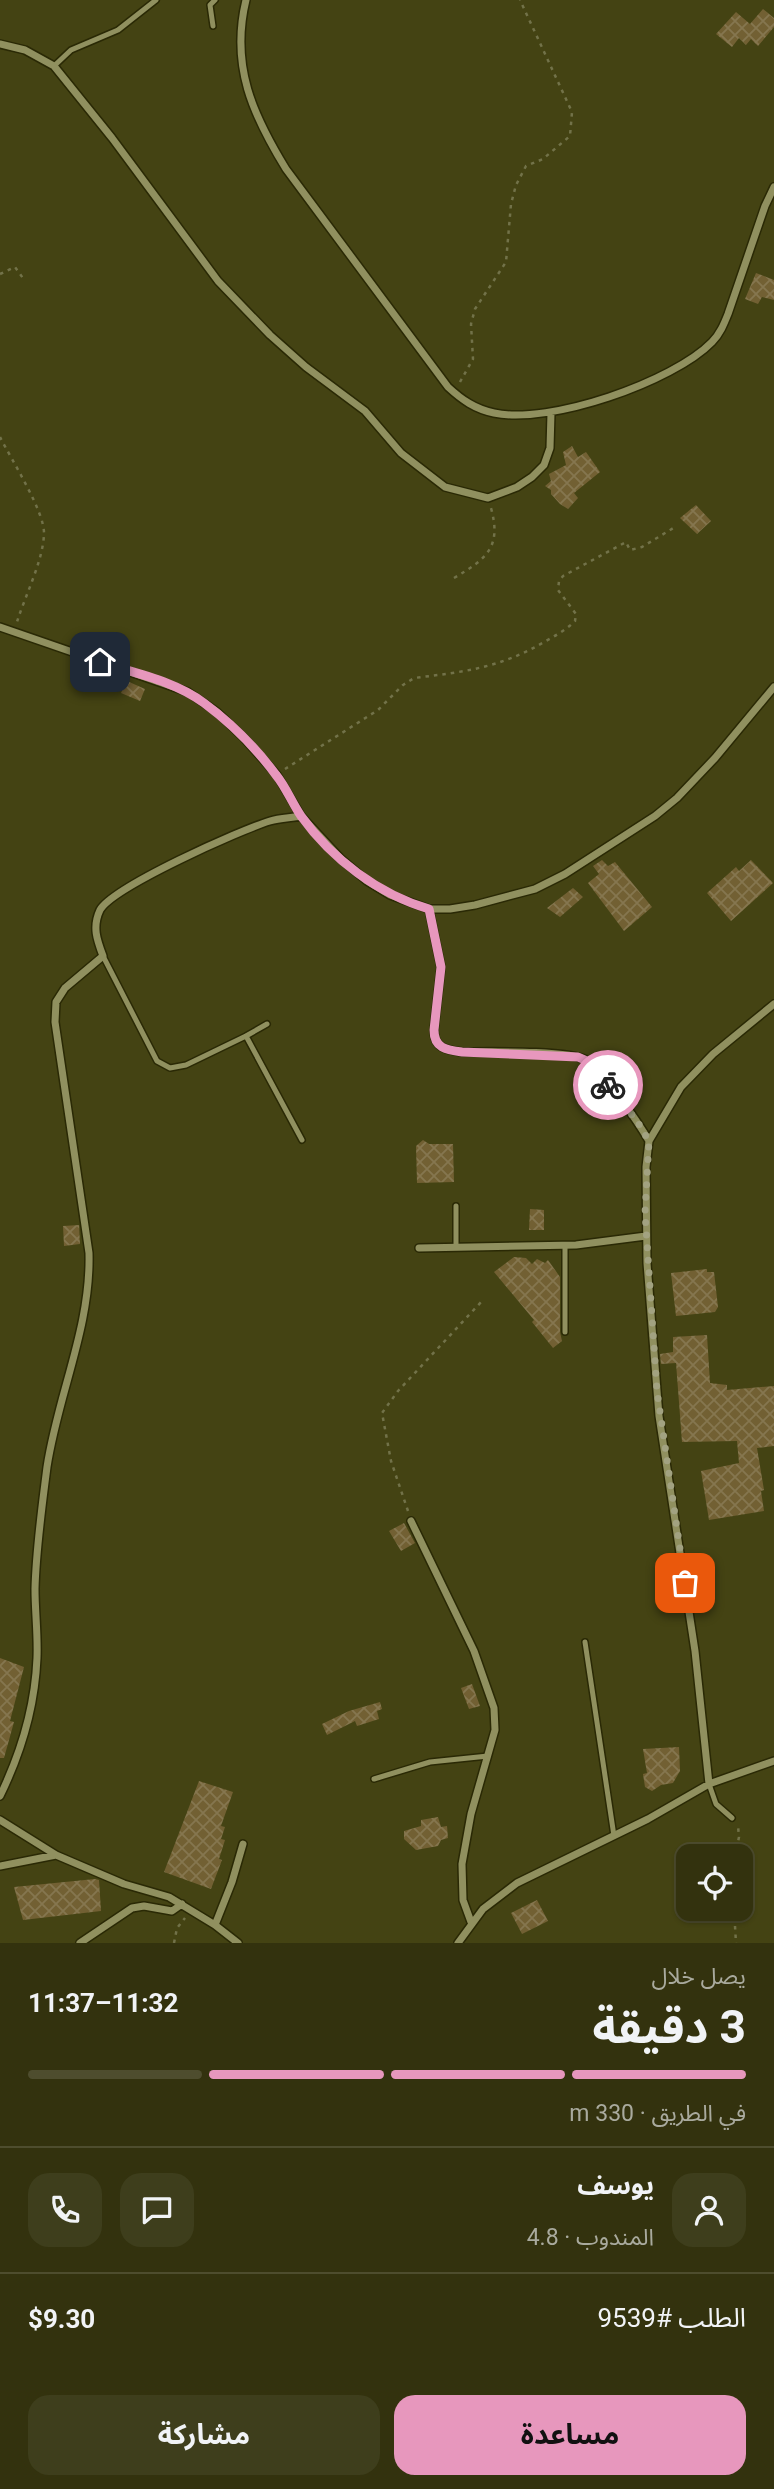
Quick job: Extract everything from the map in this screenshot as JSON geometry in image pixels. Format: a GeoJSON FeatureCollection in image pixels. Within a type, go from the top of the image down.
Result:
{"type":"FeatureCollection","features":[{"type":"Feature","properties":{"kind":"street"},"geometry":{"type":"LineString","coordinates":[[246,0],[242,36],[245,80],[256,116],[267,138],[286,169],[454,392],[463,401],[495,413],[523,416],[551,413],[641,386],[680,366],[711,343],[722,329],[765,205],[774,187]]}},
{"type":"Feature","properties":{"kind":"street"},"geometry":{"type":"LineString","coordinates":[[0,44],[25,50],[54,66],[112,138],[218,281],[270,335],[306,367],[365,411],[401,453],[445,487],[488,498],[517,487],[532,477],[544,465],[550,448],[551,413]]}},
{"type":"Feature","properties":{"kind":"street"},"geometry":{"type":"LineString","coordinates":[[0,627],[188,692],[216,712],[243,737],[277,775],[302,816],[340,858],[367,881],[390,895],[429,909],[475,905],[535,889],[565,874],[655,816],[677,798],[715,758],[774,687]]}},
{"type":"Feature","properties":{"kind":"street"},"geometry":{"type":"LineString","coordinates":[[0,1796],[26,1728],[33,1697],[37,1657],[35,1589],[48,1463],[86,1309],[89,1280],[89,1253],[55,1022],[56,1002],[65,988],[103,956],[95,934],[96,920],[108,900],[178,861],[251,828],[273,820],[302,816]]}},
{"type":"Feature","properties":{"kind":"street"},"geometry":{"type":"LineString","coordinates":[[429,909],[441,956],[434,1030],[437,1044],[449,1051],[578,1057],[595,1069],[637,1121],[649,1141]]}},
{"type":"Feature","properties":{"kind":"street"},"geometry":{"type":"LineString","coordinates":[[709,1784],[695,1650],[659,1416],[646,1236],[645,1190],[649,1141],[668,1106],[695,1071],[774,1004]]}},
{"type":"Feature","properties":{"kind":"street"},"geometry":{"type":"LineString","coordinates":[[419,1248],[565,1245],[646,1236]]}},
{"type":"Feature","properties":{"kind":"street"},"geometry":{"type":"LineString","coordinates":[[411,1521],[474,1650],[495,1717],[495,1730],[471,1814],[463,1864],[463,1900],[471,1922]]}},
{"type":"Feature","properties":{"kind":"street"},"geometry":{"type":"LineString","coordinates":[[458,1943],[471,1922],[517,1883],[614,1836],[709,1784],[774,1761]]}},
{"type":"Feature","properties":{"kind":"street"},"geometry":{"type":"LineString","coordinates":[[0,1820],[56,1855],[124,1884],[169,1897],[215,1925],[238,1943]]}},
{"type":"Feature","properties":{"kind":"street"},"geometry":{"type":"LineString","coordinates":[[215,1925],[243,1844]]}},
{"type":"Feature","properties":{"kind":"street"},"geometry":{"type":"LineString","coordinates":[[0,1866],[56,1855]]}},
{"type":"Feature","properties":{"kind":"street"},"geometry":{"type":"LineString","coordinates":[[80,1943],[132,1909],[144,1906],[172,1911],[182,1904]]}},
{"type":"Feature","properties":{"kind":"lane"},"geometry":{"type":"LineString","coordinates":[[54,66],[71,50],[118,30],[156,0]]}},
{"type":"Feature","properties":{"kind":"lane"},"geometry":{"type":"LineString","coordinates":[[213,26],[209,3],[215,0]]}},
{"type":"Feature","properties":{"kind":"lane"},"geometry":{"type":"LineString","coordinates":[[103,956],[157,1061],[170,1068],[186,1065],[267,1024]]}},
{"type":"Feature","properties":{"kind":"lane"},"geometry":{"type":"LineString","coordinates":[[246,1036],[302,1140]]}},
{"type":"Feature","properties":{"kind":"lane"},"geometry":{"type":"LineString","coordinates":[[456,1206],[456,1247]]}},
{"type":"Feature","properties":{"kind":"lane"},"geometry":{"type":"LineString","coordinates":[[565,1245],[565,1332]]}},
{"type":"Feature","properties":{"kind":"lane"},"geometry":{"type":"LineString","coordinates":[[585,1642],[614,1836]]}},
{"type":"Feature","properties":{"kind":"lane"},"geometry":{"type":"LineString","coordinates":[[374,1779],[430,1762],[488,1756]]}},
{"type":"Feature","properties":{"kind":"lane"},"geometry":{"type":"LineString","coordinates":[[709,1784],[716,1804],[732,1818]]}},
{"type":"Feature","properties":{"kind":"path"},"geometry":{"type":"LineString","coordinates":[[454,392],[473,359],[471,324],[475,309],[506,262],[511,205],[516,185],[526,166],[543,159],[570,136],[572,112],[520,0]]}},
{"type":"Feature","properties":{"kind":"path"},"geometry":{"type":"LineString","coordinates":[[0,274],[15,267],[25,281]]}},
{"type":"Feature","properties":{"kind":"path"},"geometry":{"type":"LineString","coordinates":[[0,437],[41,518],[44,533],[41,550],[14,631]]}},
{"type":"Feature","properties":{"kind":"path"},"geometry":{"type":"LineString","coordinates":[[454,578],[490,551],[496,534],[488,498]]}},
{"type":"Feature","properties":{"kind":"path"},"geometry":{"type":"LineString","coordinates":[[277,775],[378,709],[414,678],[497,665],[523,655],[559,633],[575,621],[576,614],[558,590],[559,580],[626,542],[630,550],[642,547],[675,527]]}},
{"type":"Feature","properties":{"kind":"path"},"geometry":{"type":"LineString","coordinates":[[411,1521],[391,1461],[382,1413],[398,1391],[483,1300]]}},
{"type":"Feature","properties":{"kind":"path"},"geometry":{"type":"LineString","coordinates":[[732,1818],[740,1830],[737,1844]]}},
{"type":"Feature","properties":{"kind":"path"},"geometry":{"type":"LineString","coordinates":[[174,1943],[177,1928],[191,1910]]}},
{"type":"Feature","properties":{"kind":"path"},"geometry":{"type":"LineString","coordinates":[[735,1921],[736,1943]]}},
{"type":"Feature","properties":{"kind":"building"},"geometry":{"type":"Polygon","coordinates":[[[763,9],[774,18],[774,27],[758,46],[751,39],[746,45],[739,38],[732,47],[716,34],[736,12],[750,24],[763,9]]]}},
{"type":"Feature","properties":{"kind":"building"},"geometry":{"type":"Polygon","coordinates":[[[756,273],[774,280],[774,300],[762,297],[758,304],[745,299],[756,273]]]}},
{"type":"Feature","properties":{"kind":"building"},"geometry":{"type":"Polygon","coordinates":[[[572,446],[578,457],[586,452],[600,472],[574,493],[578,498],[568,509],[560,504],[545,486],[551,481],[549,474],[566,465],[563,452],[572,446]]]}},
{"type":"Feature","properties":{"kind":"building"},"geometry":{"type":"Polygon","coordinates":[[[696,505],[711,521],[697,534],[680,518],[696,505]]]}},
{"type":"Feature","properties":{"kind":"building"},"geometry":{"type":"Polygon","coordinates":[[[127,681],[145,689],[140,701],[121,693],[127,681]]]}},
{"type":"Feature","properties":{"kind":"building"},"geometry":{"type":"Polygon","coordinates":[[[602,860],[608,866],[615,862],[652,907],[624,931],[588,883],[599,874],[593,866],[602,860]]]}},
{"type":"Feature","properties":{"kind":"building"},"geometry":{"type":"Polygon","coordinates":[[[751,860],[773,883],[731,921],[707,893],[736,867],[739,871],[751,860]]]}},
{"type":"Feature","properties":{"kind":"building"},"geometry":{"type":"Polygon","coordinates":[[[573,888],[583,897],[560,917],[547,908],[573,888]]]}},
{"type":"Feature","properties":{"kind":"building"},"geometry":{"type":"Polygon","coordinates":[[[423,1140],[429,1144],[453,1144],[454,1182],[417,1183],[416,1146],[423,1140]]]}},
{"type":"Feature","properties":{"kind":"building"},"geometry":{"type":"Polygon","coordinates":[[[530,1209],[544,1210],[544,1230],[529,1230],[530,1209]]]}},
{"type":"Feature","properties":{"kind":"building"},"geometry":{"type":"Polygon","coordinates":[[[79,1225],[80,1244],[64,1246],[63,1226],[79,1225]]]}},
{"type":"Feature","properties":{"kind":"building"},"geometry":{"type":"Polygon","coordinates":[[[514,1257],[526,1258],[532,1264],[537,1259],[545,1263],[548,1260],[560,1277],[562,1341],[553,1348],[532,1322],[534,1320],[494,1272],[514,1257]]]}},
{"type":"Feature","properties":{"kind":"building"},"geometry":{"type":"Polygon","coordinates":[[[707,1269],[707,1272],[714,1272],[718,1307],[715,1312],[676,1316],[671,1273],[707,1269]]]}},
{"type":"Feature","properties":{"kind":"building"},"geometry":{"type":"Polygon","coordinates":[[[707,1335],[710,1383],[727,1385],[727,1390],[774,1386],[774,1446],[757,1448],[764,1490],[761,1491],[764,1511],[709,1520],[701,1471],[739,1463],[737,1441],[682,1442],[676,1363],[661,1364],[660,1354],[673,1352],[673,1337],[707,1335]]]}},
{"type":"Feature","properties":{"kind":"building"},"geometry":{"type":"Polygon","coordinates":[[[404,1523],[415,1543],[401,1551],[389,1531],[404,1523]]]}},
{"type":"Feature","properties":{"kind":"building"},"geometry":{"type":"Polygon","coordinates":[[[0,1658],[24,1667],[4,1758],[0,1758],[0,1658]]]}},
{"type":"Feature","properties":{"kind":"building"},"geometry":{"type":"Polygon","coordinates":[[[472,1684],[480,1706],[469,1709],[461,1688],[472,1684]]]}},
{"type":"Feature","properties":{"kind":"building"},"geometry":{"type":"Polygon","coordinates":[[[380,1702],[382,1709],[377,1711],[379,1719],[357,1726],[355,1721],[327,1735],[322,1724],[349,1711],[380,1702]]]}},
{"type":"Feature","properties":{"kind":"building"},"geometry":{"type":"Polygon","coordinates":[[[679,1747],[680,1771],[673,1783],[661,1785],[652,1791],[645,1787],[643,1774],[647,1773],[643,1749],[679,1747]]]}},
{"type":"Feature","properties":{"kind":"building"},"geometry":{"type":"Polygon","coordinates":[[[199,1781],[233,1792],[221,1826],[225,1827],[221,1839],[225,1840],[219,1859],[222,1860],[211,1889],[164,1872],[199,1781]]]}},
{"type":"Feature","properties":{"kind":"building"},"geometry":{"type":"Polygon","coordinates":[[[438,1817],[441,1827],[447,1826],[448,1838],[441,1840],[438,1846],[416,1850],[404,1839],[404,1831],[421,1826],[421,1820],[438,1817]]]}},
{"type":"Feature","properties":{"kind":"building"},"geometry":{"type":"Polygon","coordinates":[[[99,1880],[101,1911],[23,1920],[14,1887],[99,1880]]]}},
{"type":"Feature","properties":{"kind":"building"},"geometry":{"type":"Polygon","coordinates":[[[537,1900],[548,1921],[522,1934],[511,1913],[537,1900]]]}},
{"type":"Feature","properties":{"kind":"way so far"},"geometry":{"type":"LineString","coordinates":[[608,1085],[637,1121],[649,1141],[645,1213],[659,1416],[685,1583]]}},
{"type":"Feature","properties":{"kind":"route"},"geometry":{"type":"LineString","coordinates":[[100,662],[188,692],[202,701],[243,737],[264,760],[277,775],[302,816],[340,858],[367,881],[390,895],[429,909],[441,956],[434,1030],[437,1044],[449,1051],[578,1057],[587,1061],[608,1085]]}}]}
